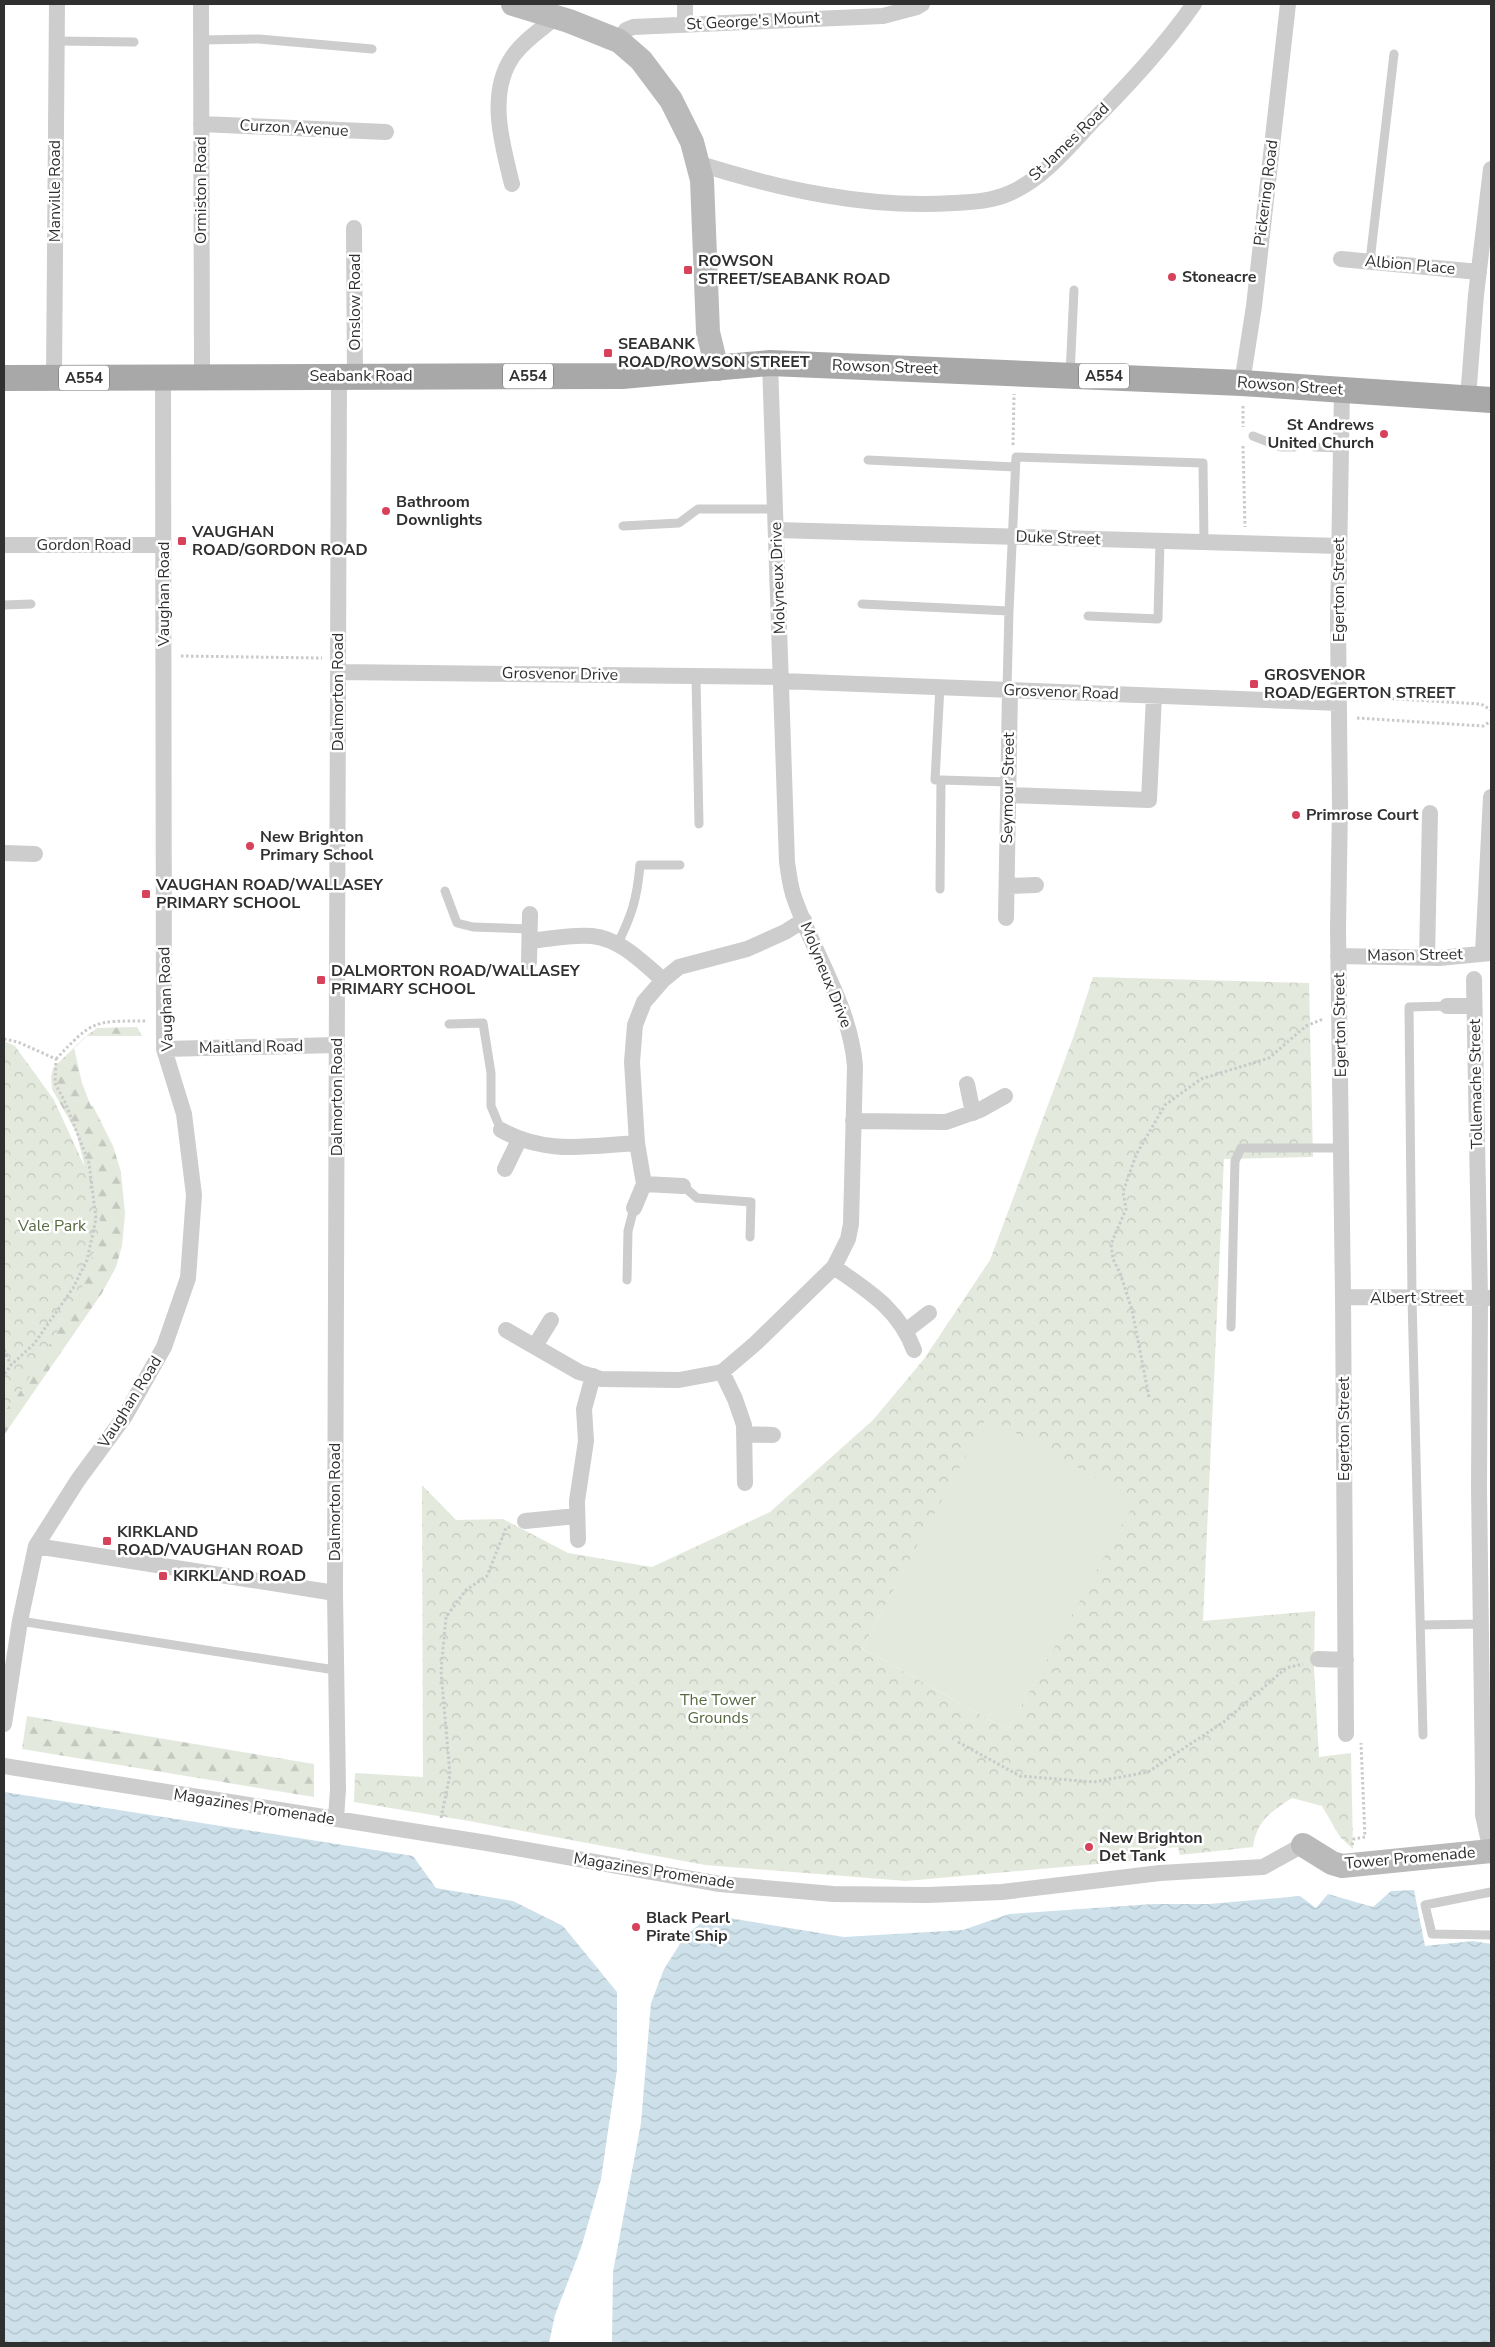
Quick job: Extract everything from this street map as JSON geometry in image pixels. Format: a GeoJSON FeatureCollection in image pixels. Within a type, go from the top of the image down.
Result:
{"type":"FeatureCollection","features":[{"type":"Feature","properties":{"kind":"main road"},"geometry":{"type":"LineString","coordinates":[[513,4],[556,17],[619,41],[641,60],[671,100],[692,142],[702,180],[708,332],[717,369]]}},
{"type":"Feature","properties":{"kind":"main road","name":"Rowson Street"},"geometry":{"type":"LineString","coordinates":[[717,369],[770,363],[1014,372],[1242,383],[1480,399]]}},
{"type":"Feature","properties":{"kind":"main road","name":"Seabank Road"},"geometry":{"type":"LineString","coordinates":[[4,378],[347,375],[622,376],[717,369]]}},
{"type":"Feature","properties":{"kind":"main road","name":"Tower Promenade"},"geometry":{"type":"LineString","coordinates":[[1303,1845],[1332,1863],[1342,1866],[1491,1851]]}},
{"type":"Feature","properties":{"kind":"street","name":"Manville Road"},"geometry":{"type":"LineString","coordinates":[[54,378],[57,4]]}},
{"type":"Feature","properties":{"kind":"street","name":"Ormiston Road"},"geometry":{"type":"LineString","coordinates":[[201,4],[202,376]]}},
{"type":"Feature","properties":{"kind":"street"},"geometry":{"type":"LineString","coordinates":[[685,4],[685,24]]}},
{"type":"Feature","properties":{"kind":"street","name":"St George's Mount"},"geometry":{"type":"LineString","coordinates":[[619,41],[626,30],[633,27],[883,16],[922,4]]}},
{"type":"Feature","properties":{"kind":"street","name":"St James Road"},"geometry":{"type":"LineString","coordinates":[[698,163],[791,189],[884,203],[936,204],[982,201],[1010,193],[1036,177],[1069,147],[1135,78],[1194,4]]}},
{"type":"Feature","properties":{"kind":"street","name":"Pickering Road"},"geometry":{"type":"LineString","coordinates":[[1242,383],[1254,306],[1288,4]]}},
{"type":"Feature","properties":{"kind":"street"},"geometry":{"type":"LineString","coordinates":[[512,184],[502,141],[499,102],[504,74],[513,56],[556,17]]}},
{"type":"Feature","properties":{"kind":"street","name":"Curzon Avenue"},"geometry":{"type":"LineString","coordinates":[[201,124],[386,132]]}},
{"type":"Feature","properties":{"kind":"street"},"geometry":{"type":"LineString","coordinates":[[1480,399],[1479,272],[1491,170]]}},
{"type":"Feature","properties":{"kind":"street","name":"Onslow Road"},"geometry":{"type":"LineString","coordinates":[[347,375],[354,228]]}},
{"type":"Feature","properties":{"kind":"street","name":"Albion Place"},"geometry":{"type":"LineString","coordinates":[[1341,259],[1479,272]]}},
{"type":"Feature","properties":{"kind":"street","name":"Molyneux Drive"},"geometry":{"type":"LineString","coordinates":[[722,1372],[834,1267],[848,1239],[851,1224],[854,1121],[853,1042],[844,1013],[794,899],[787,862],[770,363]]}},
{"type":"Feature","properties":{"kind":"street","name":"Dalmorton Road"},"geometry":{"type":"LineString","coordinates":[[336,1820],[338,1789],[335,1593],[338,665],[347,375]]}},
{"type":"Feature","properties":{"kind":"street","name":"Vaughan Road"},"geometry":{"type":"LineString","coordinates":[[4,1724],[20,1621],[36,1546],[78,1480],[125,1416],[164,1347],[188,1278],[194,1195],[184,1114],[164,1048],[163,376]]}},
{"type":"Feature","properties":{"kind":"street","name":"Egerton Street"},"geometry":{"type":"LineString","coordinates":[[1342,389],[1338,956],[1342,1148],[1346,1734]]}},
{"type":"Feature","properties":{"kind":"street","name":"Duke Street"},"geometry":{"type":"LineString","coordinates":[[776,530],[1340,546]]}},
{"type":"Feature","properties":{"kind":"street","name":"Gordon Road"},"geometry":{"type":"LineString","coordinates":[[4,545],[164,545]]}},
{"type":"Feature","properties":{"kind":"street","name":"Grosvenor Drive"},"geometry":{"type":"LineString","coordinates":[[338,665],[782,679]]}},
{"type":"Feature","properties":{"kind":"street","name":"Grosvenor Road"},"geometry":{"type":"LineString","coordinates":[[782,679],[1339,703]]}},
{"type":"Feature","properties":{"kind":"street","name":"Seymour Street"},"geometry":{"type":"LineString","coordinates":[[1006,918],[1008,689]]}},
{"type":"Feature","properties":{"kind":"street"},"geometry":{"type":"LineString","coordinates":[[1008,788],[1150,800],[1154,696]]}},
{"type":"Feature","properties":{"kind":"street"},"geometry":{"type":"LineString","coordinates":[[1487,953],[1491,797]]}},
{"type":"Feature","properties":{"kind":"street"},"geometry":{"type":"LineString","coordinates":[[1427,958],[1430,813]]}},
{"type":"Feature","properties":{"kind":"street"},"geometry":{"type":"LineString","coordinates":[[4,853],[35,854]]}},
{"type":"Feature","properties":{"kind":"street"},"geometry":{"type":"LineString","coordinates":[[1007,886],[1036,885]]}},
{"type":"Feature","properties":{"kind":"street"},"geometry":{"type":"LineString","coordinates":[[634,1208],[644,1184],[636,1143],[632,1062],[634,1025],[644,1002],[663,980],[679,967],[747,949],[785,932],[804,920]]}},
{"type":"Feature","properties":{"kind":"street"},"geometry":{"type":"LineString","coordinates":[[529,962],[530,928],[591,936],[607,939],[632,953],[663,980]]}},
{"type":"Feature","properties":{"kind":"street","name":"Mason Street"},"geometry":{"type":"LineString","coordinates":[[1338,956],[1427,958],[1487,953]]}},
{"type":"Feature","properties":{"kind":"street","name":"Tollemache Street"},"geometry":{"type":"LineString","coordinates":[[1474,979],[1486,1298],[1481,1624],[1483,1815],[1491,1851]]}},
{"type":"Feature","properties":{"kind":"street","name":"Tollemache Street"},"geometry":{"type":"LineString","coordinates":[[1447,1006],[1474,1006]]}},
{"type":"Feature","properties":{"kind":"street","name":"Maitland Road"},"geometry":{"type":"LineString","coordinates":[[164,1048],[337,1045]]}},
{"type":"Feature","properties":{"kind":"street"},"geometry":{"type":"LineString","coordinates":[[967,1084],[973,1113]]}},
{"type":"Feature","properties":{"kind":"street"},"geometry":{"type":"LineString","coordinates":[[854,1121],[946,1122],[973,1113],[1005,1096]]}},
{"type":"Feature","properties":{"kind":"street"},"geometry":{"type":"LineString","coordinates":[[501,1130],[519,1140],[550,1148],[636,1143]]}},
{"type":"Feature","properties":{"kind":"street"},"geometry":{"type":"LineString","coordinates":[[506,1169],[519,1140]]}},
{"type":"Feature","properties":{"kind":"street"},"geometry":{"type":"LineString","coordinates":[[644,1184],[683,1186]]}},
{"type":"Feature","properties":{"kind":"street"},"geometry":{"type":"LineString","coordinates":[[834,1267],[880,1299],[907,1330],[914,1350]]}},
{"type":"Feature","properties":{"kind":"street","name":"Albert Street"},"geometry":{"type":"LineString","coordinates":[[1343,1297],[1486,1298]]}},
{"type":"Feature","properties":{"kind":"street"},"geometry":{"type":"LineString","coordinates":[[907,1330],[929,1313]]}},
{"type":"Feature","properties":{"kind":"street"},"geometry":{"type":"LineString","coordinates":[[535,1346],[551,1320]]}},
{"type":"Feature","properties":{"kind":"street"},"geometry":{"type":"LineString","coordinates":[[506,1330],[579,1372],[601,1379],[679,1380],[722,1372],[735,1399],[744,1425],[746,1483]]}},
{"type":"Feature","properties":{"kind":"street"},"geometry":{"type":"LineString","coordinates":[[578,1540],[577,1501],[586,1441],[584,1409],[593,1376]]}},
{"type":"Feature","properties":{"kind":"street"},"geometry":{"type":"LineString","coordinates":[[744,1434],[773,1435]]}},
{"type":"Feature","properties":{"kind":"street"},"geometry":{"type":"LineString","coordinates":[[525,1521],[577,1516]]}},
{"type":"Feature","properties":{"kind":"street"},"geometry":{"type":"LineString","coordinates":[[36,1546],[335,1593]]}},
{"type":"Feature","properties":{"kind":"street"},"geometry":{"type":"LineString","coordinates":[[1318,1660],[1346,1660]]}},
{"type":"Feature","properties":{"kind":"street","name":"Magazines Promenade"},"geometry":{"type":"LineString","coordinates":[[4,1766],[438,1835],[720,1884],[824,1893],[928,1896],[1002,1892],[1160,1873],[1262,1868],[1303,1845]]}},
{"type":"Feature","properties":{"kind":"lane"},"geometry":{"type":"LineString","coordinates":[[201,40],[259,39],[372,50]]}},
{"type":"Feature","properties":{"kind":"lane"},"geometry":{"type":"LineString","coordinates":[[57,41],[134,42]]}},
{"type":"Feature","properties":{"kind":"lane"},"geometry":{"type":"LineString","coordinates":[[1370,262],[1394,54]]}},
{"type":"Feature","properties":{"kind":"lane"},"geometry":{"type":"LineString","coordinates":[[1070,375],[1074,290]]}},
{"type":"Feature","properties":{"kind":"lane"},"geometry":{"type":"LineString","coordinates":[[1253,436],[1281,447],[1294,447]]}},
{"type":"Feature","properties":{"kind":"lane"},"geometry":{"type":"LineString","coordinates":[[1314,447],[1341,448]]}},
{"type":"Feature","properties":{"kind":"lane"},"geometry":{"type":"LineString","coordinates":[[1008,689],[1011,536],[1016,457],[1203,463],[1204,542]]}},
{"type":"Feature","properties":{"kind":"lane"},"geometry":{"type":"LineString","coordinates":[[868,460],[1015,467]]}},
{"type":"Feature","properties":{"kind":"lane"},"geometry":{"type":"LineString","coordinates":[[623,526],[678,523],[698,510],[776,509]]}},
{"type":"Feature","properties":{"kind":"lane"},"geometry":{"type":"LineString","coordinates":[[1088,616],[1158,619],[1160,541]]}},
{"type":"Feature","properties":{"kind":"lane"},"geometry":{"type":"LineString","coordinates":[[4,605],[31,604]]}},
{"type":"Feature","properties":{"kind":"lane"},"geometry":{"type":"LineString","coordinates":[[862,604],[1010,611]]}},
{"type":"Feature","properties":{"kind":"lane"},"geometry":{"type":"LineString","coordinates":[[696,677],[699,824]]}},
{"type":"Feature","properties":{"kind":"lane"},"geometry":{"type":"LineString","coordinates":[[940,686],[935,780],[1008,788]]}},
{"type":"Feature","properties":{"kind":"lane"},"geometry":{"type":"LineString","coordinates":[[940,889],[941,780]]}},
{"type":"Feature","properties":{"kind":"lane"},"geometry":{"type":"LineString","coordinates":[[617,945],[633,913],[638,893],[640,865],[680,865]]}},
{"type":"Feature","properties":{"kind":"lane"},"geometry":{"type":"LineString","coordinates":[[445,891],[457,922],[473,926],[530,928]]}},
{"type":"Feature","properties":{"kind":"lane"},"geometry":{"type":"LineString","coordinates":[[1423,1735],[1412,1298],[1409,1007],[1447,1006]]}},
{"type":"Feature","properties":{"kind":"lane"},"geometry":{"type":"LineString","coordinates":[[449,1024],[483,1023],[491,1073],[490,1106],[501,1130]]}},
{"type":"Feature","properties":{"kind":"lane"},"geometry":{"type":"LineString","coordinates":[[1231,1327],[1235,1160],[1241,1148],[1342,1148]]}},
{"type":"Feature","properties":{"kind":"lane"},"geometry":{"type":"LineString","coordinates":[[683,1186],[697,1198],[751,1202],[750,1237]]}},
{"type":"Feature","properties":{"kind":"lane"},"geometry":{"type":"LineString","coordinates":[[627,1280],[628,1231],[634,1208]]}},
{"type":"Feature","properties":{"kind":"lane"},"geometry":{"type":"LineString","coordinates":[[20,1621],[335,1670]]}},
{"type":"Feature","properties":{"kind":"lane"},"geometry":{"type":"LineString","coordinates":[[1421,1625],[1481,1624]]}},
{"type":"Feature","properties":{"kind":"lane"},"geometry":{"type":"LineString","coordinates":[[1491,1892],[1425,1905],[1432,1934],[1491,1935]]}},
{"type":"Feature","properties":{"kind":"path"},"geometry":{"type":"LineString","coordinates":[[1014,372],[1012,453],[1016,457]]}},
{"type":"Feature","properties":{"kind":"path"},"geometry":{"type":"LineString","coordinates":[[1242,383],[1243,430]]}},
{"type":"Feature","properties":{"kind":"path"},"geometry":{"type":"LineString","coordinates":[[1243,439],[1245,543]]}},
{"type":"Feature","properties":{"kind":"path"},"geometry":{"type":"LineString","coordinates":[[164,656],[338,665]]}},
{"type":"Feature","properties":{"kind":"path"},"geometry":{"type":"LineString","coordinates":[[1339,703],[1363,697],[1481,704],[1491,710]]}},
{"type":"Feature","properties":{"kind":"path"},"geometry":{"type":"LineString","coordinates":[[1339,703],[1358,719],[1483,726],[1491,721]]}},
{"type":"Feature","properties":{"kind":"path"},"geometry":{"type":"LineString","coordinates":[[1149,1397],[1132,1310],[1120,1273],[1113,1259],[1111,1244],[1126,1208],[1123,1192],[1136,1155],[1165,1105],[1201,1079],[1269,1058],[1306,1026],[1339,1012]]}},
{"type":"Feature","properties":{"kind":"path"},"geometry":{"type":"LineString","coordinates":[[4,1375],[11,1365],[34,1344],[73,1288],[87,1260],[96,1218],[89,1163],[65,1102],[55,1083],[56,1059],[83,1030],[96,1023],[109,1021],[164,1021]]}},
{"type":"Feature","properties":{"kind":"path"},"geometry":{"type":"LineString","coordinates":[[4,1039],[18,1042],[56,1059]]}},
{"type":"Feature","properties":{"kind":"path"},"geometry":{"type":"LineString","coordinates":[[4,1350],[11,1365]]}},
{"type":"Feature","properties":{"kind":"path"},"geometry":{"type":"LineString","coordinates":[[438,1835],[450,1775],[441,1671],[446,1617],[466,1590],[487,1576],[506,1528],[525,1521]]}},
{"type":"Feature","properties":{"kind":"path"},"geometry":{"type":"LineString","coordinates":[[958,1742],[1020,1776],[1094,1782],[1148,1772],[1225,1721],[1286,1668],[1318,1660]]}},
{"type":"Feature","properties":{"kind":"path"},"geometry":{"type":"LineString","coordinates":[[1342,1866],[1354,1839],[1365,1836],[1361,1741],[1346,1734]]}},
{"type":"Feature","properties":{"kind":"green space","name":"The Tower Grounds"},"geometry":{"type":"Polygon","coordinates":[[[1093,977],[1309,983],[1313,1157],[1224,1159],[1203,1621],[1315,1611],[1314,1667],[1319,1757],[1351,1753],[1353,1849],[1340,1837],[1322,1806],[1292,1798],[1271,1813],[1262,1823],[1253,1847],[1180,1855],[1178,1847],[1142,1850],[1142,1860],[906,1881],[705,1865],[469,1821],[354,1802],[355,1773],[423,1777],[422,1485],[456,1520],[503,1519],[568,1553],[652,1567],[770,1512],[873,1420],[924,1359],[990,1260],[1073,1038],[1093,977]],[[987,1417],[862,1648],[1008,1730],[1136,1500],[987,1417]]]}},
{"type":"Feature","properties":{"kind":"green space"},"geometry":{"type":"Polygon","coordinates":[[[137,1027],[142,1036],[87,1036],[74,1048],[82,1083],[91,1106],[93,1106],[113,1146],[121,1172],[125,1214],[122,1246],[116,1267],[102,1293],[4,1435],[4,1382],[90,1222],[84,1163],[76,1132],[52,1089],[51,1077],[53,1068],[84,1038],[97,1028],[137,1027]]]}},
{"type":"Feature","properties":{"kind":"green space","name":"Vale Park"},"geometry":{"type":"Polygon","coordinates":[[[4,1041],[15,1046],[54,1100],[88,1174],[102,1228],[78,1299],[18,1395],[4,1412],[4,1041]]]}},
{"type":"Feature","properties":{"kind":"green space"},"geometry":{"type":"Polygon","coordinates":[[[987,1416],[1137,1500],[1008,1730],[862,1648],[987,1416]]]}},
{"type":"Feature","properties":{"kind":"green space"},"geometry":{"type":"Polygon","coordinates":[[[27,1716],[314,1764],[314,1797],[22,1749],[27,1716]]]}},
{"type":"Feature","properties":{"kind":"water"},"geometry":{"type":"Polygon","coordinates":[[[4,1792],[413,1856],[436,1888],[513,1901],[563,1926],[617,1992],[617,2070],[601,2179],[581,2248],[555,2315],[549,2343],[4,2343],[4,1792]]]}},
{"type":"Feature","properties":{"kind":"water"},"geometry":{"type":"Polygon","coordinates":[[[1414,1890],[1425,1946],[1473,1941],[1491,1944],[1491,2343],[612,2343],[613,2272],[641,2123],[651,2003],[664,1969],[685,1936],[711,1915],[844,1937],[963,1930],[1009,1914],[1153,1904],[1209,1904],[1300,1896],[1316,1908],[1328,1894],[1373,1907],[1391,1891],[1414,1890]]]}},
{"type":"Feature","properties":{"kind":"place","name":"ROWSON STREET/SEABANK ROAD"},"geometry":{"type":"Point","coordinates":[688,270]}},
{"type":"Feature","properties":{"kind":"place","name":"Stoneacre"},"geometry":{"type":"Point","coordinates":[1172,277]}},
{"type":"Feature","properties":{"kind":"place","name":"SEABANK ROAD/ROWSON STREET"},"geometry":{"type":"Point","coordinates":[608,353]}},
{"type":"Feature","properties":{"kind":"place","name":"St Andrews United Church"},"geometry":{"type":"Point","coordinates":[1384,434]}},
{"type":"Feature","properties":{"kind":"place","name":"Bathroom Downlights"},"geometry":{"type":"Point","coordinates":[386,511]}},
{"type":"Feature","properties":{"kind":"place","name":"VAUGHAN ROAD/GORDON ROAD"},"geometry":{"type":"Point","coordinates":[182,541]}},
{"type":"Feature","properties":{"kind":"place","name":"GROSVENOR ROAD/EGERTON STREET"},"geometry":{"type":"Point","coordinates":[1254,684]}},
{"type":"Feature","properties":{"kind":"place","name":"Primrose Court"},"geometry":{"type":"Point","coordinates":[1296,815]}},
{"type":"Feature","properties":{"kind":"place","name":"New Brighton Primary School"},"geometry":{"type":"Point","coordinates":[250,846]}},
{"type":"Feature","properties":{"kind":"place","name":"VAUGHAN ROAD/WALLASEY PRIMARY SCHOOL"},"geometry":{"type":"Point","coordinates":[146,894]}},
{"type":"Feature","properties":{"kind":"place","name":"DALMORTON ROAD/WALLASEY PRIMARY SCHOOL"},"geometry":{"type":"Point","coordinates":[321,980]}},
{"type":"Feature","properties":{"kind":"place","name":"KIRKLAND ROAD/VAUGHAN ROAD"},"geometry":{"type":"Point","coordinates":[107,1541]}},
{"type":"Feature","properties":{"kind":"place","name":"KIRKLAND ROAD"},"geometry":{"type":"Point","coordinates":[163,1576]}},
{"type":"Feature","properties":{"kind":"place","name":"New Brighton Det Tank"},"geometry":{"type":"Point","coordinates":[1089,1847]}},
{"type":"Feature","properties":{"kind":"place","name":"Black Pearl Pirate Ship"},"geometry":{"type":"Point","coordinates":[636,1927]}}]}
